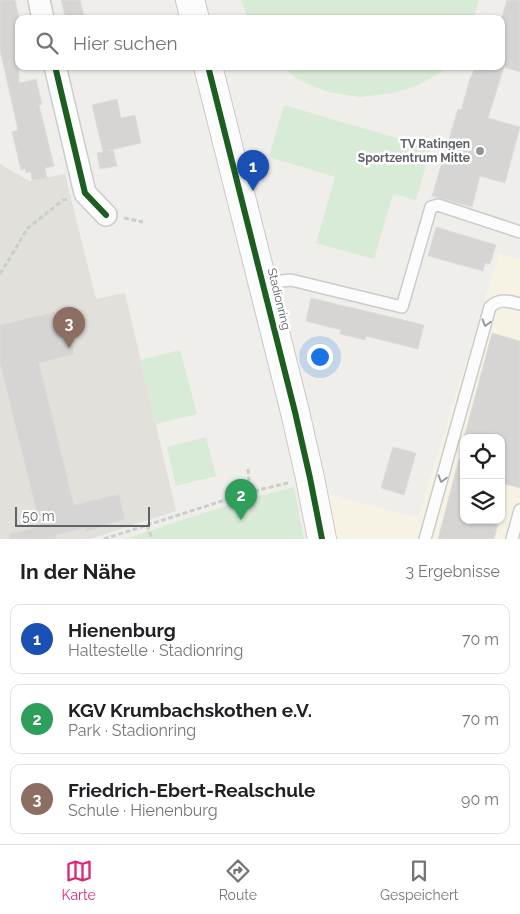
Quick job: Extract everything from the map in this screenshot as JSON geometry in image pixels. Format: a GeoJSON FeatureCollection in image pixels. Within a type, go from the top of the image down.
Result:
{"type":"FeatureCollection","features":[{"type":"Feature","properties":{"kind":"main road"},"geometry":{"type":"LineString","coordinates":[[190,0],[194,15]]}},
{"type":"Feature","properties":{"kind":"main road","name":"Stadionring"},"geometry":{"type":"LineString","coordinates":[[209,70],[310,478],[322,539]]}},
{"type":"Feature","properties":{"kind":"street"},"geometry":{"type":"LineString","coordinates":[[39,0],[42,15]]}},
{"type":"Feature","properties":{"kind":"street"},"geometry":{"type":"LineString","coordinates":[[56,70],[85,192],[106,215]]}},
{"type":"Feature","properties":{"kind":"lane"},"geometry":{"type":"LineString","coordinates":[[263,283],[291,280],[402,307],[431,207],[438,205],[520,232]]}},
{"type":"Feature","properties":{"kind":"lane"},"geometry":{"type":"LineString","coordinates":[[425,539],[490,307],[496,301],[505,300],[520,304]]}},
{"type":"Feature","properties":{"kind":"lane"},"geometry":{"type":"LineString","coordinates":[[512,539],[520,510]]}},
{"type":"Feature","properties":{"kind":"path"},"geometry":{"type":"LineString","coordinates":[[0,274],[28,228],[64,200],[85,192]]}},
{"type":"Feature","properties":{"kind":"path"},"geometry":{"type":"LineString","coordinates":[[248,469],[250,492]]}},
{"type":"Feature","properties":{"kind":"path"},"geometry":{"type":"LineString","coordinates":[[104,539],[250,492],[310,478]]}},
{"type":"Feature","properties":{"kind":"path"},"geometry":{"type":"LineString","coordinates":[[147,525],[152,539]]}},
{"type":"Feature","properties":{"kind":"shaded area"},"geometry":{"type":"Polygon","coordinates":[[[0,164],[29,181],[65,174],[96,299],[125,293],[176,511],[90,539],[0,539],[0,164]]]}},
{"type":"Feature","properties":{"kind":"shaded area"},"geometry":{"type":"Polygon","coordinates":[[[499,253],[520,260],[520,539],[334,539],[325,493],[418,518],[499,253]]]}},
{"type":"Feature","properties":{"kind":"green space"},"geometry":{"type":"Polygon","coordinates":[[[241,0],[479,0],[474,15],[247,15],[241,0]]]}},
{"type":"Feature","properties":{"kind":"green space"},"geometry":{"type":"Polygon","coordinates":[[[286,70],[443,70],[420,84],[394,93],[360,97],[328,92],[297,79],[286,70]]]}},
{"type":"Feature","properties":{"kind":"green space"},"geometry":{"type":"Polygon","coordinates":[[[284,105],[431,148],[416,200],[393,194],[374,259],[316,243],[335,177],[269,157],[284,105]]]}},
{"type":"Feature","properties":{"kind":"green space"},"geometry":{"type":"Polygon","coordinates":[[[180,350],[197,414],[156,424],[140,360],[180,350]]]}},
{"type":"Feature","properties":{"kind":"green space"},"geometry":{"type":"Polygon","coordinates":[[[206,437],[216,476],[176,486],[167,447],[206,437]]]}},
{"type":"Feature","properties":{"kind":"green space"},"geometry":{"type":"Polygon","coordinates":[[[294,487],[304,539],[124,539],[241,501],[294,487]]]}},
{"type":"Feature","properties":{"kind":"building"},"geometry":{"type":"Polygon","coordinates":[[[0,0],[15,0],[18,15],[15,15],[15,70],[19,70],[19,83],[36,79],[42,104],[39,105],[54,166],[45,168],[47,178],[32,180],[31,172],[26,173],[25,169],[21,170],[12,132],[18,130],[0,50],[0,0]]]}},
{"type":"Feature","properties":{"kind":"building"},"geometry":{"type":"Polygon","coordinates":[[[61,0],[80,0],[84,15],[65,15],[61,0]]]}},
{"type":"Feature","properties":{"kind":"building"},"geometry":{"type":"Polygon","coordinates":[[[507,0],[520,0],[520,72],[505,67],[505,15],[502,15],[507,0]]]}},
{"type":"Feature","properties":{"kind":"building"},"geometry":{"type":"Polygon","coordinates":[[[474,70],[503,70],[488,118],[520,127],[505,183],[480,176],[472,207],[432,196],[458,109],[461,110],[474,70]]]}},
{"type":"Feature","properties":{"kind":"building"},"geometry":{"type":"Polygon","coordinates":[[[117,99],[121,118],[135,115],[141,143],[106,151],[113,150],[117,166],[100,169],[97,153],[103,152],[92,105],[117,99]]]}},
{"type":"Feature","properties":{"kind":"building"},"geometry":{"type":"Polygon","coordinates":[[[436,227],[496,245],[490,264],[485,263],[483,271],[428,256],[436,227]]]}},
{"type":"Feature","properties":{"kind":"building"},"geometry":{"type":"Polygon","coordinates":[[[311,298],[424,325],[418,349],[366,336],[365,340],[340,334],[341,330],[306,321],[311,298]]]}},
{"type":"Feature","properties":{"kind":"building"},"geometry":{"type":"Polygon","coordinates":[[[64,310],[74,354],[39,363],[74,505],[119,494],[125,519],[86,532],[85,528],[56,535],[56,539],[10,539],[9,534],[40,526],[0,363],[0,325],[64,310]]]}},
{"type":"Feature","properties":{"kind":"building"},"geometry":{"type":"Polygon","coordinates":[[[492,333],[520,341],[520,488],[505,484],[505,434],[465,434],[492,333]]]}},
{"type":"Feature","properties":{"kind":"building"},"geometry":{"type":"Polygon","coordinates":[[[393,447],[416,453],[404,495],[381,488],[393,447]]]}},
{"type":"Feature","properties":{"kind":"building"},"geometry":{"type":"Polygon","coordinates":[[[460,459],[460,524],[498,524],[494,539],[438,539],[460,459]]]}},
{"type":"Feature","properties":{"kind":"cycle path"},"geometry":{"type":"LineString","coordinates":[[56,70],[85,193],[106,215]]}},
{"type":"Feature","properties":{"kind":"cycle path"},"geometry":{"type":"LineString","coordinates":[[209,70],[295,412],[322,539]]}},
{"type":"Feature","properties":{"kind":"place","name":"TV Ratingen Sportzentrum Mitte"},"geometry":{"type":"Point","coordinates":[480,151]}},
{"type":"Feature","properties":{"kind":"place","name":"Hienenburg"},"geometry":{"type":"Point","coordinates":[253,191]}},
{"type":"Feature","properties":{"kind":"place","name":"Friedrich-Ebert-Realschule"},"geometry":{"type":"Point","coordinates":[69,348]}},
{"type":"Feature","properties":{"kind":"place","name":"KGV Krumbachskothen e.V."},"geometry":{"type":"Point","coordinates":[241,520]}}]}
